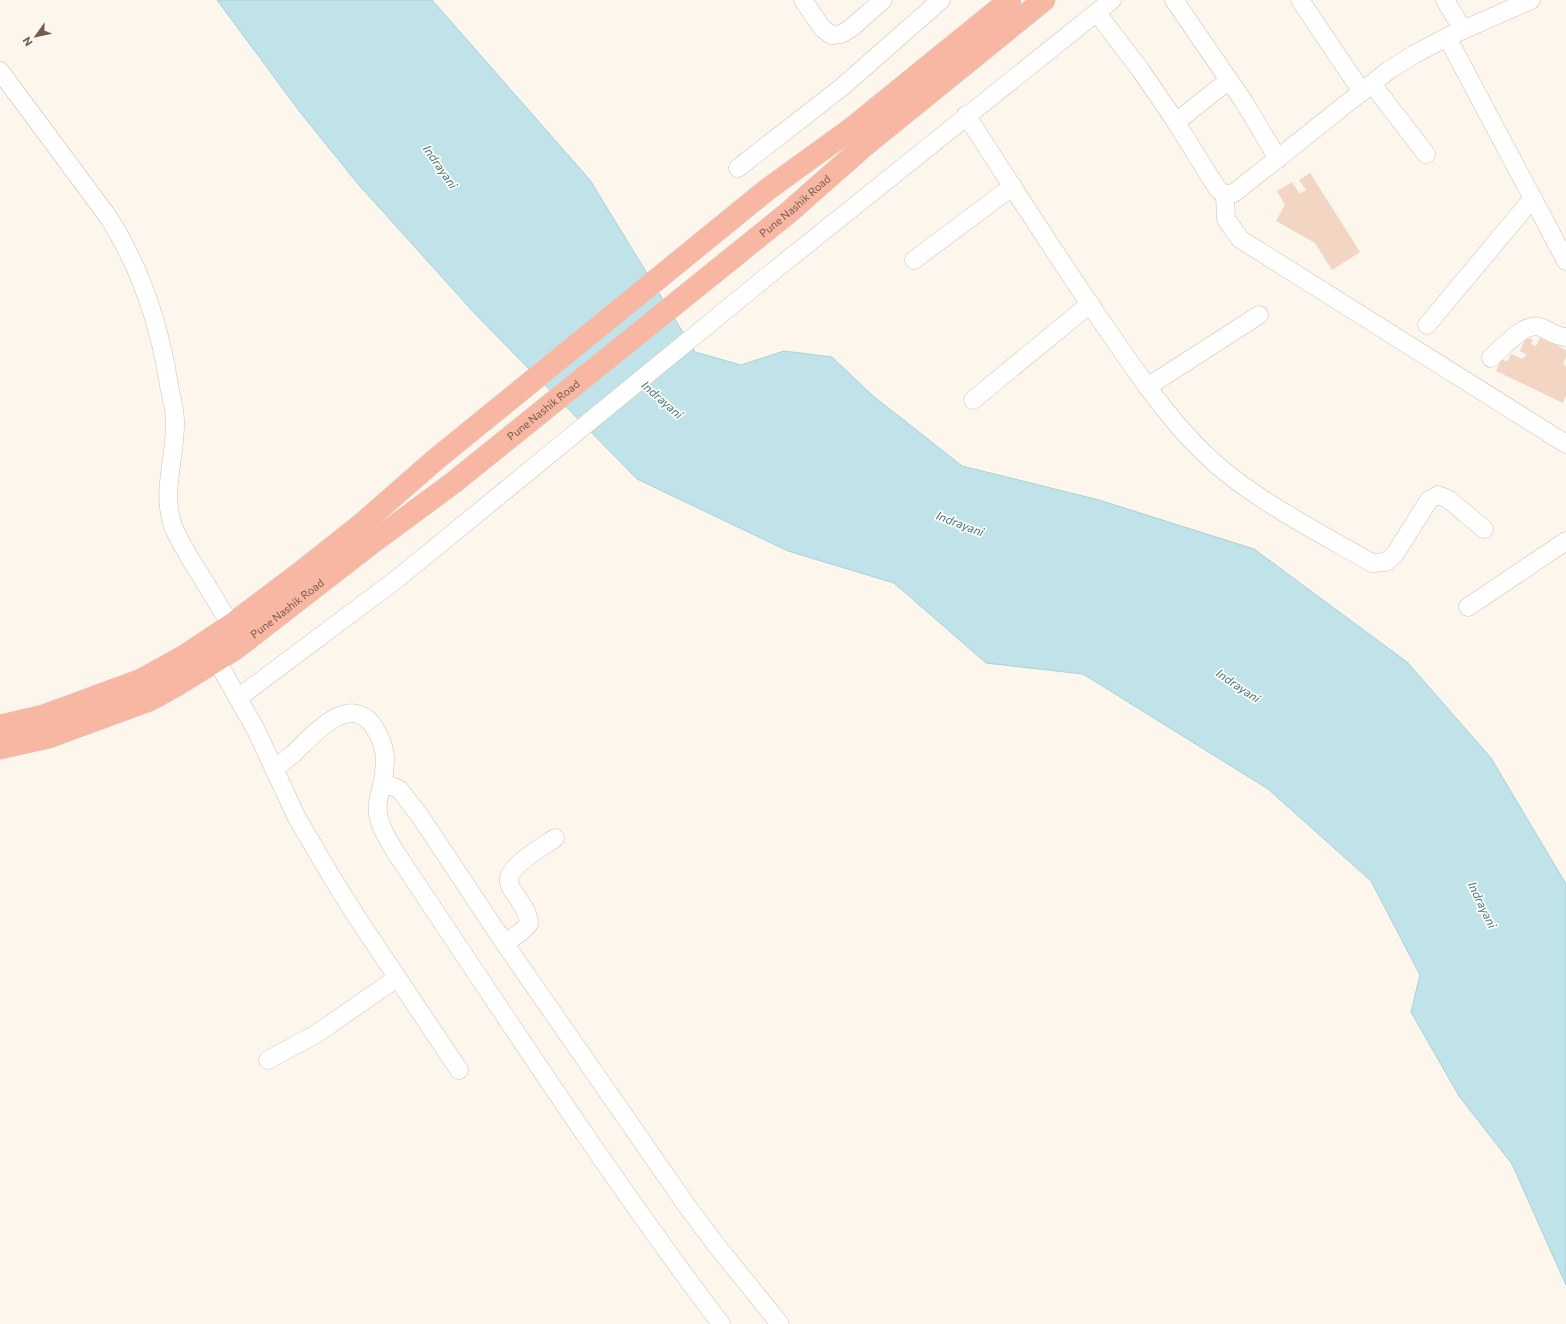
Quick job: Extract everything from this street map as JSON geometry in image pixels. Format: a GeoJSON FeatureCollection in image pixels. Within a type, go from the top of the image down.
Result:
{"type":"FeatureCollection","features":[{"type":"Feature","properties":{"kind":"highway","name":"Pune Nashik Road"},"geometry":{"type":"LineString","coordinates":[[0,726],[43,716],[141,680],[186,655],[231,625],[306,569],[435,460],[768,189],[851,130],[1010,0]]}},
{"type":"Feature","properties":{"kind":"highway","name":"Pune Nashik Road"},"geometry":{"type":"LineString","coordinates":[[0,748],[49,737],[150,700],[217,661],[453,483],[788,213],[864,146],[1044,0]]}},
{"type":"Feature","properties":{"kind":"street"},"geometry":{"type":"LineString","coordinates":[[803,0],[822,28],[831,35],[841,34],[850,29],[883,0]]}},
{"type":"Feature","properties":{"kind":"street"},"geometry":{"type":"LineString","coordinates":[[738,168],[842,87],[941,0]]}},
{"type":"Feature","properties":{"kind":"street"},"geometry":{"type":"LineString","coordinates":[[238,698],[397,579],[966,115],[1112,0]]}},
{"type":"Feature","properties":{"kind":"street"},"geometry":{"type":"LineString","coordinates":[[1174,0],[1244,102],[1278,159]]}},
{"type":"Feature","properties":{"kind":"street"},"geometry":{"type":"LineString","coordinates":[[1300,0],[1367,88],[1426,154]]}},
{"type":"Feature","properties":{"kind":"street"},"geometry":{"type":"LineString","coordinates":[[1445,0],[1455,34],[1533,198],[1566,261]]}},
{"type":"Feature","properties":{"kind":"street"},"geometry":{"type":"LineString","coordinates":[[1225,195],[1234,193],[1389,70],[1415,54],[1455,34],[1531,0]]}},
{"type":"Feature","properties":{"kind":"street"},"geometry":{"type":"LineString","coordinates":[[1097,13],[1139,68],[1176,122],[1217,188],[1225,195],[1226,219],[1240,239],[1566,444]]}},
{"type":"Feature","properties":{"kind":"street"},"geometry":{"type":"LineString","coordinates":[[0,70],[109,218],[123,240],[137,270],[160,341],[175,420],[168,491],[169,509],[173,526],[184,548],[231,625]]}},
{"type":"Feature","properties":{"kind":"street"},"geometry":{"type":"LineString","coordinates":[[1176,122],[1229,80]]}},
{"type":"Feature","properties":{"kind":"street"},"geometry":{"type":"LineString","coordinates":[[966,115],[1090,304],[1147,387],[1180,428],[1218,466],[1251,491],[1372,563],[1386,562],[1395,554],[1429,500],[1438,495],[1448,499],[1484,529]]}},
{"type":"Feature","properties":{"kind":"street"},"geometry":{"type":"LineString","coordinates":[[914,260],[1013,186]]}},
{"type":"Feature","properties":{"kind":"street"},"geometry":{"type":"LineString","coordinates":[[1427,325],[1533,198]]}},
{"type":"Feature","properties":{"kind":"street"},"geometry":{"type":"LineString","coordinates":[[972,400],[1090,304]]}},
{"type":"Feature","properties":{"kind":"street"},"geometry":{"type":"LineString","coordinates":[[1147,387],[1259,315]]}},
{"type":"Feature","properties":{"kind":"street"},"geometry":{"type":"LineString","coordinates":[[1491,358],[1523,329],[1531,326],[1539,327],[1558,337],[1566,337]]}},
{"type":"Feature","properties":{"kind":"street"},"geometry":{"type":"LineString","coordinates":[[1468,608],[1566,541]]}},
{"type":"Feature","properties":{"kind":"street"},"geometry":{"type":"LineString","coordinates":[[217,661],[256,730],[296,816],[331,876],[459,1070]]}},
{"type":"Feature","properties":{"kind":"street"},"geometry":{"type":"LineString","coordinates":[[274,769],[324,725],[341,715],[354,713],[367,718],[377,730],[383,745],[385,758],[382,785],[377,803],[378,815],[383,831],[396,853],[594,1146],[687,1279],[721,1324]]}},
{"type":"Feature","properties":{"kind":"street"},"geometry":{"type":"LineString","coordinates":[[382,785],[389,785],[399,789],[420,816],[505,944],[687,1206],[716,1246],[780,1324]]}},
{"type":"Feature","properties":{"kind":"street"},"geometry":{"type":"LineString","coordinates":[[505,944],[529,924],[529,915],[511,888],[508,880],[510,873],[519,864],[555,838]]}},
{"type":"Feature","properties":{"kind":"street"},"geometry":{"type":"LineString","coordinates":[[268,1060],[316,1034],[397,978]]}},
{"type":"Feature","properties":{"kind":"water","name":"Indrayani"},"geometry":{"type":"Polygon","coordinates":[[[217,0],[432,0],[590,180],[695,352],[741,365],[784,351],[832,357],[872,395],[962,466],[1099,500],[1254,549],[1407,662],[1491,758],[1566,884],[1566,1285],[1512,1164],[1459,1096],[1411,1012],[1420,975],[1371,881],[1268,789],[1083,674],[986,663],[894,583],[788,551],[637,479],[477,316],[358,184],[300,112],[217,0]]]}},
{"type":"Feature","properties":{"kind":"building"},"geometry":{"type":"Polygon","coordinates":[[[1310,173],[1360,252],[1332,270],[1315,243],[1276,221],[1285,205],[1277,191],[1292,182],[1300,194],[1306,190],[1299,180],[1310,173]]]}},
{"type":"Feature","properties":{"kind":"building"},"geometry":{"type":"Polygon","coordinates":[[[1526,337],[1533,340],[1531,344],[1536,346],[1540,338],[1566,350],[1566,357],[1563,364],[1566,366],[1566,395],[1563,403],[1496,371],[1502,359],[1507,362],[1511,354],[1522,359],[1527,355],[1520,351],[1526,337]]]}}]}
